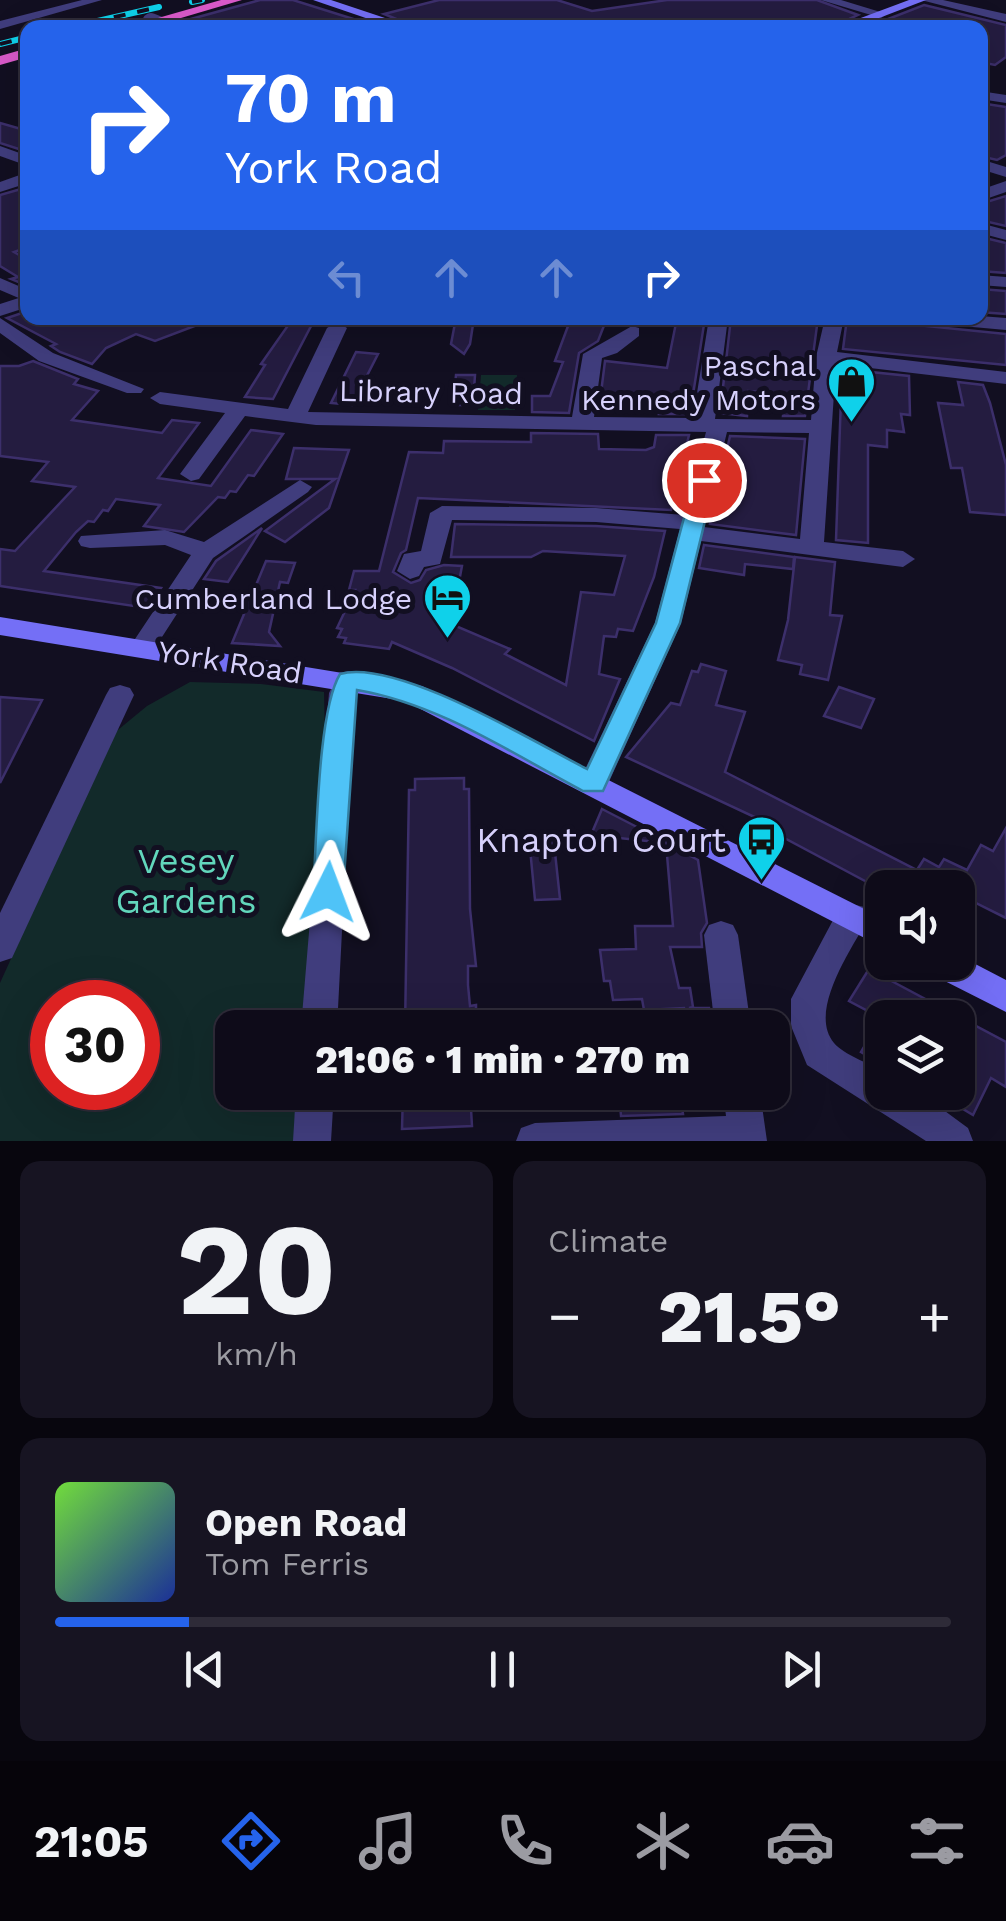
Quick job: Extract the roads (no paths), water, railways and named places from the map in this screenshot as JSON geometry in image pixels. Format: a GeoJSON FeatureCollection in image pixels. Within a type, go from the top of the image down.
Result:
{"type":"FeatureCollection","features":[{"type":"Feature","properties":{"kind":"highway"},"geometry":{"type":"LineString","coordinates":[[174,20],[236,0]]}},
{"type":"Feature","properties":{"kind":"main road"},"geometry":{"type":"LineString","coordinates":[[319,0],[384,20]]}},
{"type":"Feature","properties":{"kind":"main road"},"geometry":{"type":"LineString","coordinates":[[863,20],[924,0]]}},
{"type":"Feature","properties":{"kind":"main road","name":"York Road"},"geometry":{"type":"LineString","coordinates":[[0,626],[391,687],[440,704],[865,924]]}},
{"type":"Feature","properties":{"kind":"main road"},"geometry":{"type":"LineString","coordinates":[[973,980],[1006,997]]}},
{"type":"Feature","properties":{"kind":"street"},"geometry":{"type":"LineString","coordinates":[[0,25],[96,0]]}},
{"type":"Feature","properties":{"kind":"street"},"geometry":{"type":"LineString","coordinates":[[827,0],[881,14]]}},
{"type":"Feature","properties":{"kind":"street"},"geometry":{"type":"LineString","coordinates":[[924,0],[1006,18]]}},
{"type":"Feature","properties":{"kind":"street"},"geometry":{"type":"LineString","coordinates":[[0,310],[17,292]]}},
{"type":"Feature","properties":{"kind":"street"},"geometry":{"type":"LineString","coordinates":[[0,324],[10,336]]}},
{"type":"Feature","properties":{"kind":"street"},"geometry":{"type":"LineString","coordinates":[[593,784],[668,623],[693,528],[710,426],[717,325]]}},
{"type":"Feature","properties":{"kind":"street"},"geometry":{"type":"LineString","coordinates":[[812,545],[826,357],[833,325]]}},
{"type":"Feature","properties":{"kind":"street"},"geometry":{"type":"LineString","coordinates":[[295,416],[337,328]]}},
{"type":"Feature","properties":{"kind":"street"},"geometry":{"type":"LineString","coordinates":[[584,425],[583,396],[592,354],[610,350],[632,332]]}},
{"type":"Feature","properties":{"kind":"street","name":"Library Road"},"geometry":{"type":"LineString","coordinates":[[10,336],[71,369],[134,389],[160,387],[164,392],[160,398],[295,416],[823,427]]}},
{"type":"Feature","properties":{"kind":"street"},"geometry":{"type":"LineString","coordinates":[[826,357],[1006,378]]}},
{"type":"Feature","properties":{"kind":"street"},"geometry":{"type":"LineString","coordinates":[[190,474],[239,409]]}},
{"type":"Feature","properties":{"kind":"street"},"geometry":{"type":"LineString","coordinates":[[142,648],[204,553],[300,487]]}},
{"type":"Feature","properties":{"kind":"street"},"geometry":{"type":"LineString","coordinates":[[410,571],[413,559],[431,560],[442,513],[596,515],[812,545],[822,550],[903,558]]}},
{"type":"Feature","properties":{"kind":"street"},"geometry":{"type":"LineString","coordinates":[[90,542],[111,545],[149,536],[196,544],[204,553]]}},
{"type":"Feature","properties":{"kind":"street"},"geometry":{"type":"LineString","coordinates":[[320,1010],[336,756],[348,680]]}},
{"type":"Feature","properties":{"kind":"street"},"geometry":{"type":"LineString","coordinates":[[0,948],[120,695]]}},
{"type":"Feature","properties":{"kind":"street"},"geometry":{"type":"LineString","coordinates":[[865,928],[808,999],[810,1026],[820,1054],[928,1118],[954,1141]]}},
{"type":"Feature","properties":{"kind":"street"},"geometry":{"type":"LineString","coordinates":[[721,935],[731,1010]]}},
{"type":"Feature","properties":{"kind":"street"},"geometry":{"type":"LineString","coordinates":[[312,1141],[314,1110]]}},
{"type":"Feature","properties":{"kind":"street"},"geometry":{"type":"LineString","coordinates":[[535,1141],[747,1137],[743,1110]]}},
{"type":"Feature","properties":{"kind":"railway"},"geometry":{"type":"LineString","coordinates":[[192,2],[202,0]]}},
{"type":"Feature","properties":{"kind":"railway"},"geometry":{"type":"LineString","coordinates":[[102,20],[159,7]]}},
{"type":"Feature","properties":{"kind":"railway"},"geometry":{"type":"LineString","coordinates":[[0,44],[20,39]]}},
{"type":"Feature","properties":{"kind":"place","name":"Paschal Kennedy Motors"},"geometry":{"type":"Point","coordinates":[851,424]}},
{"type":"Feature","properties":{"kind":"place","name":"Cumberland Lodge"},"geometry":{"type":"Point","coordinates":[447,640]}},
{"type":"Feature","properties":{"kind":"place","name":"Knapton Court"},"geometry":{"type":"Point","coordinates":[761,882]}},
{"type":"Feature","properties":{"kind":"park label","name":"Vesey Gardens"},"geometry":{"type":"Point","coordinates":[186,881]}}]}
